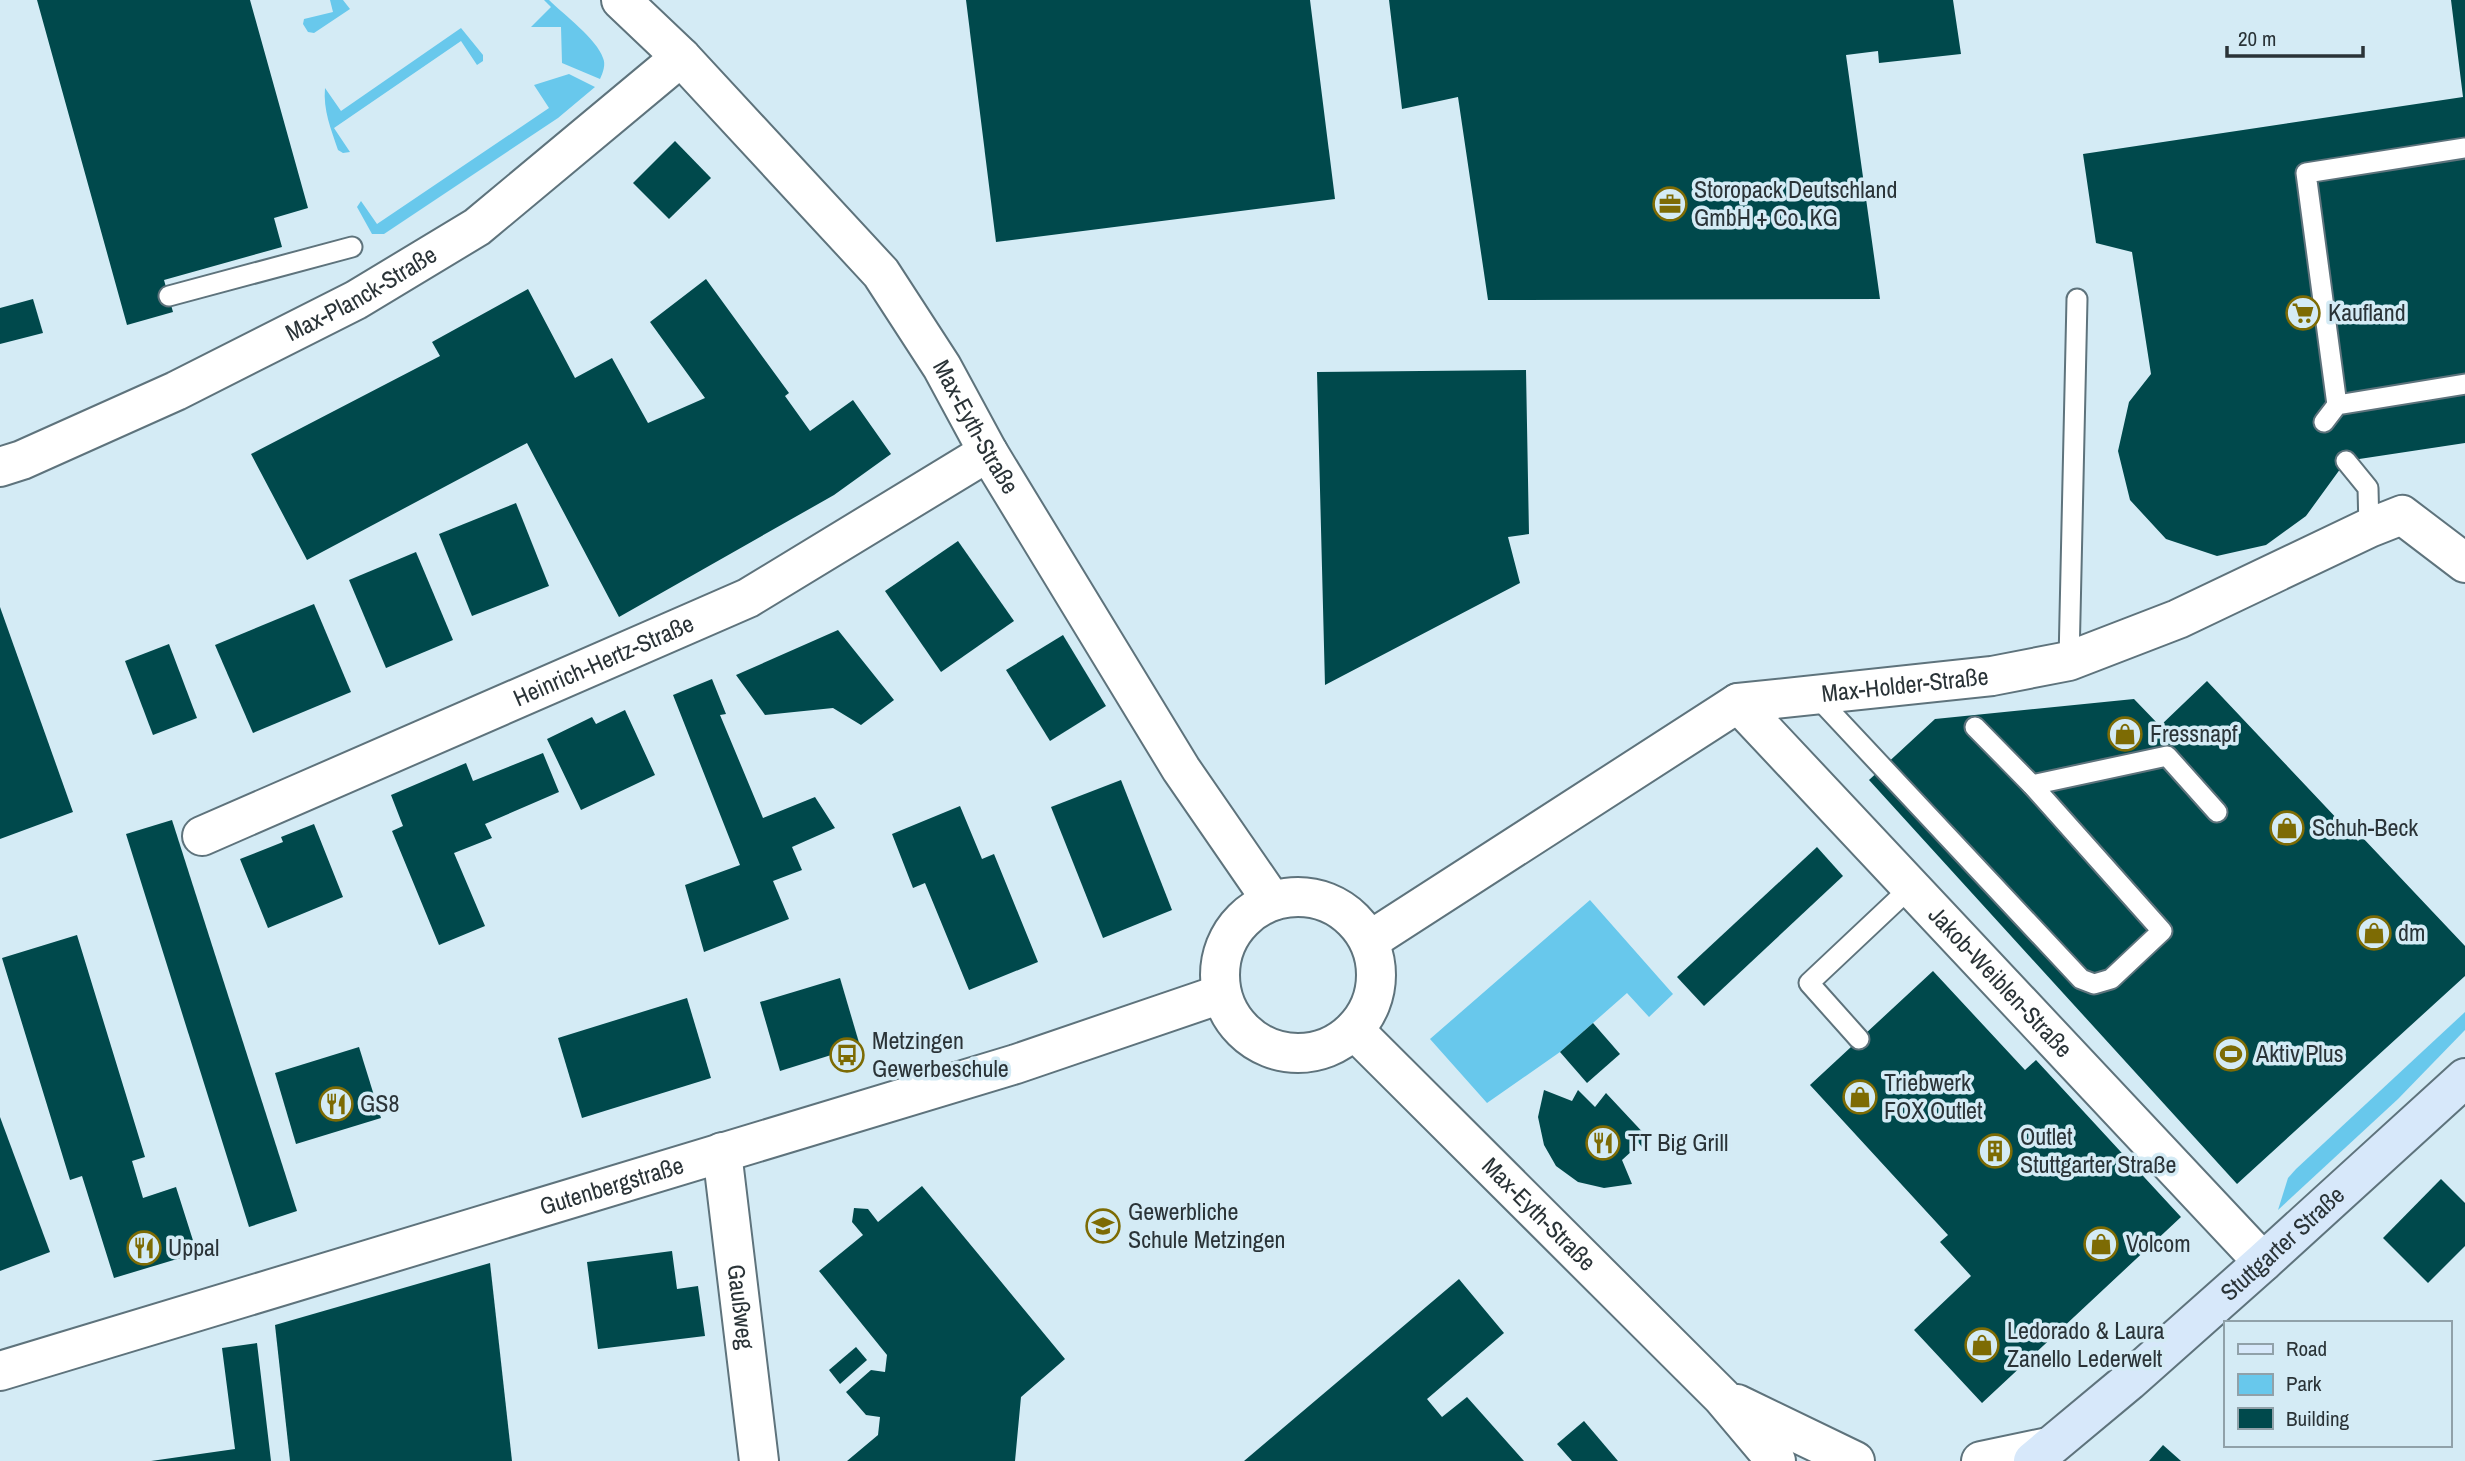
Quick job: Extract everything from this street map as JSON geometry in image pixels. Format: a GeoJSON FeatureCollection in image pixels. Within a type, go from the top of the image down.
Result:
{"type":"FeatureCollection","features":[{"type":"Feature","properties":{"kind":"main road","name":"Stuttgarter Straße"},"geometry":{"type":"LineString","coordinates":[[2040,1454],[2129,1381],[2465,1078]]}},
{"type":"Feature","properties":{"kind":"street","name":"Max-Eyth-Straße"},"geometry":{"type":"LineString","coordinates":[[621,0],[681,57],[881,273],[942,367],[988,452],[1181,769],[1272,901]]}},
{"type":"Feature","properties":{"kind":"street","name":"Max-Planck-Straße"},"geometry":{"type":"LineString","coordinates":[[0,467],[22,460],[176,391],[366,294],[477,227],[681,57]]}},
{"type":"Feature","properties":{"kind":"street","name":"Heinrich-Hertz-Straße"},"geometry":{"type":"LineString","coordinates":[[202,836],[748,598],[988,452]]}},
{"type":"Feature","properties":{"kind":"street","name":"Max-Holder-Straße"},"geometry":{"type":"LineString","coordinates":[[1369,941],[1738,703],[1992,676],[2069,661],[2178,619],[2369,528],[2402,515],[2465,563]]}},
{"type":"Feature","properties":{"kind":"street","name":"Jakob-Weiblen-Straße"},"geometry":{"type":"LineString","coordinates":[[1738,703],[2263,1262]]}},
{"type":"Feature","properties":{"kind":"street"},"geometry":{"type":"LineString","coordinates":[[1310,897],[1343,910],[1369,941],[1376,967],[1374,993],[1354,1030],[1333,1046],[1309,1053],[1282,1053],[1252,1040],[1233,1020],[1221,994],[1219,962],[1230,935],[1244,917],[1272,901],[1310,897]]}},
{"type":"Feature","properties":{"kind":"street","name":"Gutenbergstraße"},"geometry":{"type":"LineString","coordinates":[[0,1371],[1016,1064],[1221,994]]}},
{"type":"Feature","properties":{"kind":"street","name":"Max-Eyth-Straße"},"geometry":{"type":"LineString","coordinates":[[1354,1030],[1723,1397],[1776,1461]]}},
{"type":"Feature","properties":{"kind":"street","name":"Gaußweg"},"geometry":{"type":"LineString","coordinates":[[722,1152],[759,1461]]}},
{"type":"Feature","properties":{"kind":"street","name":"Max-Eyth-Straße"},"geometry":{"type":"LineString","coordinates":[[1723,1397],[1850,1460]]}},
{"type":"Feature","properties":{"kind":"street"},"geometry":{"type":"LineString","coordinates":[[1981,1461],[2040,1454]]}},
{"type":"Feature","properties":{"kind":"lane"},"geometry":{"type":"LineString","coordinates":[[2337,405],[2306,173],[2465,148]]}},
{"type":"Feature","properties":{"kind":"lane"},"geometry":{"type":"LineString","coordinates":[[169,296],[352,247]]}},
{"type":"Feature","properties":{"kind":"lane"},"geometry":{"type":"LineString","coordinates":[[2069,661],[2077,299]]}},
{"type":"Feature","properties":{"kind":"lane"},"geometry":{"type":"LineString","coordinates":[[2324,422],[2337,405],[2465,384]]}},
{"type":"Feature","properties":{"kind":"lane"},"geometry":{"type":"LineString","coordinates":[[2346,461],[2368,488],[2369,528]]}},
{"type":"Feature","properties":{"kind":"lane"},"geometry":{"type":"LineString","coordinates":[[1815,695],[2081,979],[2094,984],[2111,979],[2162,931],[2032,785],[1975,727]]}},
{"type":"Feature","properties":{"kind":"lane"},"geometry":{"type":"LineString","coordinates":[[2032,785],[2167,756],[2217,812]]}},
{"type":"Feature","properties":{"kind":"lane"},"geometry":{"type":"LineString","coordinates":[[1859,1039],[1809,983],[1911,887]]}},
{"type":"Feature","properties":{"kind":"green space"},"geometry":{"type":"Polygon","coordinates":[[[330,0],[343,0],[350,9],[314,33],[308,32],[303,24],[304,19],[333,12],[330,0]]]}},
{"type":"Feature","properties":{"kind":"green space"},"geometry":{"type":"Polygon","coordinates":[[[544,0],[549,0],[571,19],[600,51],[604,63],[600,79],[562,63],[561,27],[531,27],[551,7],[544,0]]]}},
{"type":"Feature","properties":{"kind":"green space"},"geometry":{"type":"Polygon","coordinates":[[[461,28],[483,55],[483,61],[477,65],[461,41],[334,128],[350,152],[343,153],[338,150],[326,112],[325,88],[341,111],[461,28]]]}},
{"type":"Feature","properties":{"kind":"green space"},"geometry":{"type":"Polygon","coordinates":[[[569,74],[595,87],[558,118],[384,234],[372,234],[357,207],[361,201],[377,224],[549,108],[534,85],[569,74]]]}},
{"type":"Feature","properties":{"kind":"green space"},"geometry":{"type":"Polygon","coordinates":[[[1590,900],[1673,994],[1649,1017],[1627,993],[1560,1052],[1487,1103],[1430,1039],[1590,900]]]}},
{"type":"Feature","properties":{"kind":"green space"},"geometry":{"type":"Polygon","coordinates":[[[2465,1012],[2465,1030],[2398,1099],[2278,1210],[2288,1178],[2296,1169],[2465,1012]]]}},
{"type":"Feature","properties":{"kind":"building"},"geometry":{"type":"Polygon","coordinates":[[[37,0],[250,0],[308,208],[274,218],[282,247],[164,280],[173,312],[127,325],[37,0]]]}},
{"type":"Feature","properties":{"kind":"building"},"geometry":{"type":"Polygon","coordinates":[[[966,0],[1310,0],[1335,199],[996,242],[966,0]]]}},
{"type":"Feature","properties":{"kind":"building","name":"Storopack Deutschland GmbH + Co. KG"},"geometry":{"type":"Polygon","coordinates":[[[1389,0],[1953,0],[1961,54],[1879,63],[1878,51],[1846,55],[1880,299],[1488,300],[1458,97],[1402,109],[1389,0]]]}},
{"type":"Feature","properties":{"kind":"building","name":"Kaufland"},"geometry":{"type":"Polygon","coordinates":[[[2451,0],[2465,0],[2465,443],[2346,461],[2306,516],[2266,545],[2217,556],[2166,539],[2130,500],[2118,451],[2129,402],[2151,374],[2132,252],[2096,243],[2083,154],[2463,97],[2451,0]]]}},
{"type":"Feature","properties":{"kind":"building"},"geometry":{"type":"Polygon","coordinates":[[[675,141],[711,178],[669,219],[633,183],[675,141]]]}},
{"type":"Feature","properties":{"kind":"building"},"geometry":{"type":"Polygon","coordinates":[[[706,279],[789,393],[785,396],[810,431],[853,400],[891,454],[834,495],[619,617],[527,443],[307,560],[251,454],[440,356],[432,342],[528,289],[575,378],[612,358],[648,423],[705,398],[650,322],[706,279]]]}},
{"type":"Feature","properties":{"kind":"building"},"geometry":{"type":"Polygon","coordinates":[[[33,299],[43,333],[0,344],[0,308],[33,299]]]}},
{"type":"Feature","properties":{"kind":"building"},"geometry":{"type":"Polygon","coordinates":[[[1526,370],[1529,534],[1508,537],[1520,583],[1325,685],[1317,372],[1526,370]]]}},
{"type":"Feature","properties":{"kind":"building"},"geometry":{"type":"Polygon","coordinates":[[[516,503],[549,586],[472,616],[439,534],[516,503]]]}},
{"type":"Feature","properties":{"kind":"building"},"geometry":{"type":"Polygon","coordinates":[[[958,541],[1014,621],[941,672],[885,591],[958,541]]]}},
{"type":"Feature","properties":{"kind":"building"},"geometry":{"type":"Polygon","coordinates":[[[416,552],[453,640],[386,668],[349,580],[416,552]]]}},
{"type":"Feature","properties":{"kind":"building"},"geometry":{"type":"Polygon","coordinates":[[[314,604],[351,692],[253,733],[215,645],[314,604]]]}},
{"type":"Feature","properties":{"kind":"building"},"geometry":{"type":"Polygon","coordinates":[[[0,607],[73,812],[0,839],[0,607]]]}},
{"type":"Feature","properties":{"kind":"building"},"geometry":{"type":"Polygon","coordinates":[[[838,630],[894,700],[861,725],[833,708],[765,715],[736,675],[838,630]]]}},
{"type":"Feature","properties":{"kind":"building"},"geometry":{"type":"Polygon","coordinates":[[[1063,635],[1106,706],[1050,741],[1006,670],[1063,635]]]}},
{"type":"Feature","properties":{"kind":"building"},"geometry":{"type":"Polygon","coordinates":[[[169,644],[197,718],[153,735],[125,661],[169,644]]]}},
{"type":"Feature","properties":{"kind":"building"},"geometry":{"type":"Polygon","coordinates":[[[712,679],[726,714],[720,715],[763,818],[815,797],[835,828],[792,847],[802,870],[773,881],[789,919],[704,952],[685,885],[740,865],[673,695],[712,679]]]}},
{"type":"Feature","properties":{"kind":"building"},"geometry":{"type":"Polygon","coordinates":[[[2207,681],[2358,841],[2362,837],[2465,946],[2465,976],[2237,1184],[1869,780],[1935,719],[2134,699],[2160,726],[2207,681]]]}},
{"type":"Feature","properties":{"kind":"building"},"geometry":{"type":"Polygon","coordinates":[[[625,710],[655,775],[581,810],[547,739],[592,717],[596,724],[625,710]]]}},
{"type":"Feature","properties":{"kind":"building"},"geometry":{"type":"Polygon","coordinates":[[[543,753],[559,792],[485,824],[492,838],[454,853],[485,926],[439,945],[392,831],[403,826],[391,795],[466,763],[473,781],[543,753]]]}},
{"type":"Feature","properties":{"kind":"building"},"geometry":{"type":"Polygon","coordinates":[[[1121,780],[1172,910],[1103,938],[1051,807],[1121,780]]]}},
{"type":"Feature","properties":{"kind":"building"},"geometry":{"type":"Polygon","coordinates":[[[960,806],[982,859],[994,854],[1038,962],[969,990],[925,883],[913,888],[892,834],[960,806]]]}},
{"type":"Feature","properties":{"kind":"building"},"geometry":{"type":"Polygon","coordinates":[[[172,820],[297,1211],[249,1227],[126,834],[172,820]]]}},
{"type":"Feature","properties":{"kind":"building"},"geometry":{"type":"Polygon","coordinates":[[[314,824],[343,897],[268,928],[240,859],[283,842],[281,837],[314,824]]]}},
{"type":"Feature","properties":{"kind":"building"},"geometry":{"type":"Polygon","coordinates":[[[1817,847],[1843,876],[1704,1006],[1677,977],[1817,847]]]}},
{"type":"Feature","properties":{"kind":"building"},"geometry":{"type":"Polygon","coordinates":[[[77,935],[145,1157],[132,1161],[143,1198],[176,1187],[197,1253],[114,1278],[82,1176],[70,1180],[2,958],[77,935]]]}},
{"type":"Feature","properties":{"kind":"building","name":"Outlet Stuttgarter Straße"},"geometry":{"type":"Polygon","coordinates":[[[1933,971],[2025,1070],[2036,1060],[2181,1217],[1982,1403],[1914,1330],[1971,1276],[1940,1242],[1948,1235],[1810,1085],[1933,971]]]}},
{"type":"Feature","properties":{"kind":"building"},"geometry":{"type":"Polygon","coordinates":[[[840,978],[860,1046],[780,1071],[760,1002],[840,978]]]}},
{"type":"Feature","properties":{"kind":"building"},"geometry":{"type":"Polygon","coordinates":[[[687,998],[711,1078],[582,1118],[558,1038],[687,998]]]}},
{"type":"Feature","properties":{"kind":"building"},"geometry":{"type":"Polygon","coordinates":[[[1593,1023],[1620,1054],[1587,1083],[1560,1052],[1593,1023]]]}},
{"type":"Feature","properties":{"kind":"building"},"geometry":{"type":"Polygon","coordinates":[[[359,1047],[381,1118],[296,1144],[275,1073],[359,1047]]]}},
{"type":"Feature","properties":{"kind":"building"},"geometry":{"type":"Polygon","coordinates":[[[1544,1090],[1572,1101],[1578,1090],[1595,1107],[1606,1093],[1649,1139],[1642,1147],[1638,1142],[1622,1160],[1632,1184],[1604,1188],[1578,1182],[1556,1166],[1544,1145],[1538,1117],[1544,1090]]]}},
{"type":"Feature","properties":{"kind":"building"},"geometry":{"type":"Polygon","coordinates":[[[0,1117],[50,1252],[0,1271],[0,1117]]]}},
{"type":"Feature","properties":{"kind":"building"},"geometry":{"type":"Polygon","coordinates":[[[2441,1179],[2465,1203],[2465,1246],[2428,1283],[2383,1238],[2441,1179]]]}},
{"type":"Feature","properties":{"kind":"building"},"geometry":{"type":"Polygon","coordinates":[[[922,1186],[1065,1359],[1021,1397],[1015,1461],[847,1461],[878,1435],[880,1417],[866,1415],[846,1392],[871,1370],[885,1372],[887,1355],[819,1271],[863,1235],[852,1222],[854,1208],[868,1209],[878,1222],[922,1186]]]}},
{"type":"Feature","properties":{"kind":"building"},"geometry":{"type":"Polygon","coordinates":[[[672,1251],[677,1289],[698,1286],[705,1336],[598,1349],[587,1262],[672,1251]]]}},
{"type":"Feature","properties":{"kind":"building"},"geometry":{"type":"Polygon","coordinates":[[[490,1263],[512,1461],[290,1461],[275,1325],[490,1263]]]}},
{"type":"Feature","properties":{"kind":"building"},"geometry":{"type":"Polygon","coordinates":[[[1459,1279],[1504,1333],[1427,1399],[1442,1417],[1467,1397],[1524,1461],[1244,1461],[1459,1279]]]}},
{"type":"Feature","properties":{"kind":"building"},"geometry":{"type":"Polygon","coordinates":[[[257,1343],[271,1461],[151,1461],[235,1449],[222,1348],[257,1343]]]}},
{"type":"Feature","properties":{"kind":"building"},"geometry":{"type":"Polygon","coordinates":[[[856,1347],[867,1360],[840,1384],[829,1370],[856,1347]]]}},
{"type":"Feature","properties":{"kind":"building"},"geometry":{"type":"Polygon","coordinates":[[[1584,1421],[1618,1461],[1572,1461],[1557,1444],[1584,1421]]]}},
{"type":"Feature","properties":{"kind":"building"},"geometry":{"type":"Polygon","coordinates":[[[2163,1445],[2181,1461],[2149,1461],[2163,1445]]]}},
{"type":"Feature","properties":{"kind":"place","name":"Storopack Deutschland GmbH + Co. KG"},"geometry":{"type":"Point","coordinates":[1670,204]}},
{"type":"Feature","properties":{"kind":"place","name":"Kaufland"},"geometry":{"type":"Point","coordinates":[2303,313]}},
{"type":"Feature","properties":{"kind":"place","name":"Fressnapf"},"geometry":{"type":"Point","coordinates":[2125,734]}},
{"type":"Feature","properties":{"kind":"place","name":"Schuh-Beck"},"geometry":{"type":"Point","coordinates":[2287,828]}},
{"type":"Feature","properties":{"kind":"place","name":"dm"},"geometry":{"type":"Point","coordinates":[2374,933]}},
{"type":"Feature","properties":{"kind":"place","name":"Aktiv Plus"},"geometry":{"type":"Point","coordinates":[2231,1054]}},
{"type":"Feature","properties":{"kind":"place","name":"Metzingen Gewerbeschule"},"geometry":{"type":"Point","coordinates":[847,1055]}},
{"type":"Feature","properties":{"kind":"place","name":"Triebwerk FOX Outlet"},"geometry":{"type":"Point","coordinates":[1860,1097]}},
{"type":"Feature","properties":{"kind":"place","name":"GS8"},"geometry":{"type":"Point","coordinates":[336,1104]}},
{"type":"Feature","properties":{"kind":"place","name":"TT Big Grill"},"geometry":{"type":"Point","coordinates":[1603,1143]}},
{"type":"Feature","properties":{"kind":"place","name":"Outlet Stuttgarter Straße"},"geometry":{"type":"Point","coordinates":[1995,1151]}},
{"type":"Feature","properties":{"kind":"place","name":"Gewerbliche Schule Metzingen"},"geometry":{"type":"Point","coordinates":[1103,1226]}},
{"type":"Feature","properties":{"kind":"place","name":"Volcom"},"geometry":{"type":"Point","coordinates":[2101,1244]}},
{"type":"Feature","properties":{"kind":"place","name":"Uppal"},"geometry":{"type":"Point","coordinates":[144,1248]}},
{"type":"Feature","properties":{"kind":"place","name":"Ledorado & Laura Zanello Lederwelt"},"geometry":{"type":"Point","coordinates":[1982,1345]}}]}
